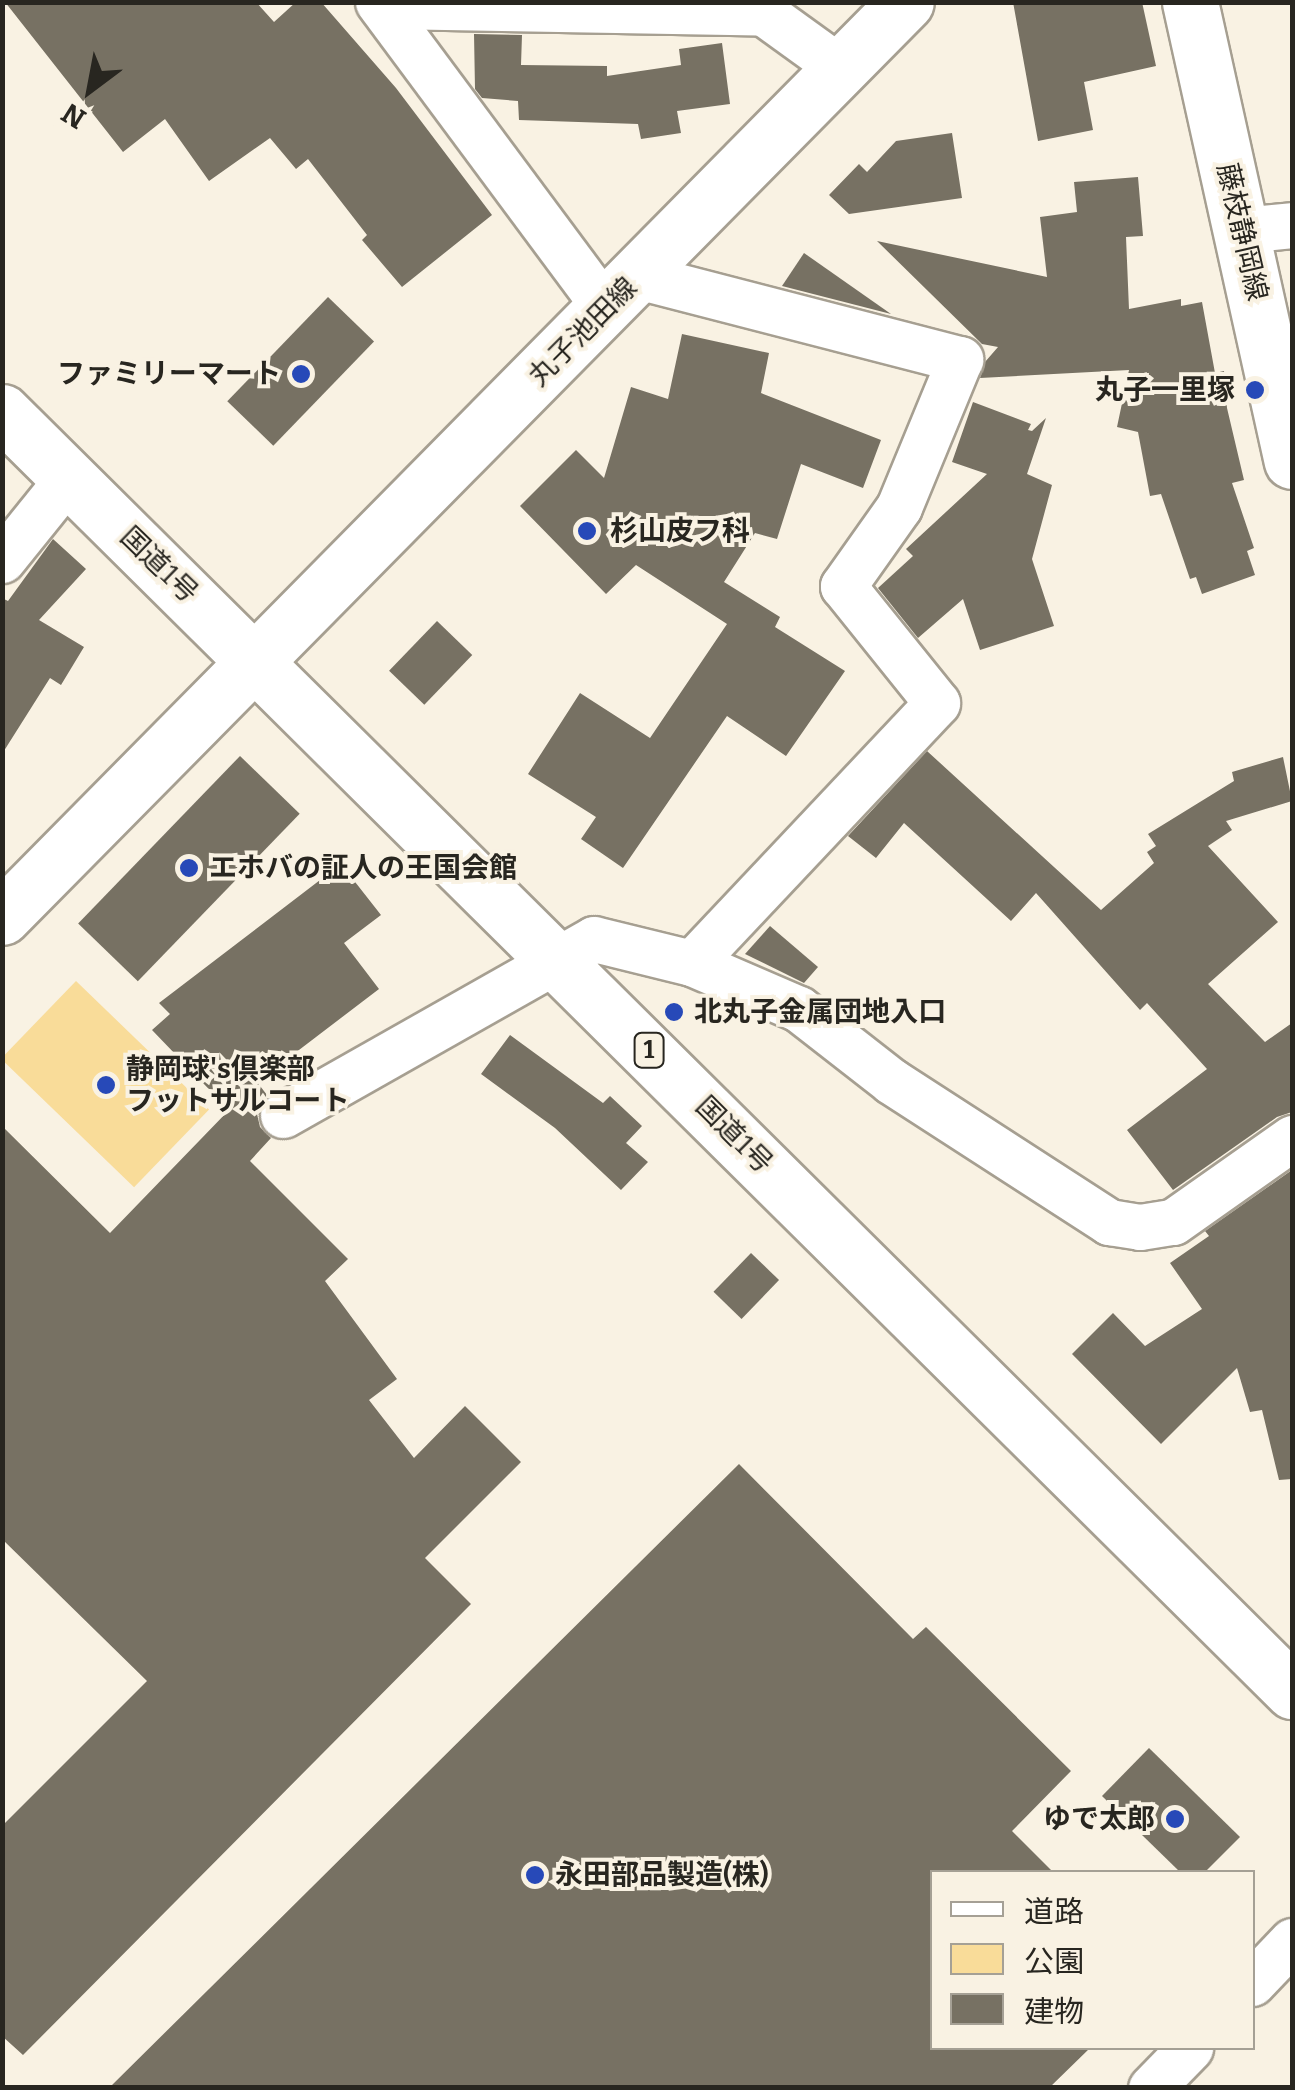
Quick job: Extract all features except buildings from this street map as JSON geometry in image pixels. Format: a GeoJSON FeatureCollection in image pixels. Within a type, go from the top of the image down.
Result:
{"type":"FeatureCollection","features":[{"type":"Feature","properties":{"kind":"main road","name":"丸子池田線"},"geometry":{"type":"LineString","coordinates":[[2,916],[843,70],[906,2]]}},
{"type":"Feature","properties":{"kind":"main road","name":"藤枝静岡線"},"geometry":{"type":"LineString","coordinates":[[1190,2],[1267,227],[1292,461]]}},
{"type":"Feature","properties":{"kind":"main road","name":"国道1号"},"geometry":{"type":"LineString","coordinates":[[2,412],[257,660],[1292,1691]]}},
{"type":"Feature","properties":{"kind":"street"},"geometry":{"type":"LineString","coordinates":[[380,4],[764,14],[843,70]]}},
{"type":"Feature","properties":{"kind":"street"},"geometry":{"type":"LineString","coordinates":[[380,4],[622,293],[960,359],[899,507],[843,586],[937,702],[692,963]]}},
{"type":"Feature","properties":{"kind":"street"},"geometry":{"type":"LineString","coordinates":[[2,560],[69,477]]}},
{"type":"Feature","properties":{"kind":"street"},"geometry":{"type":"LineString","coordinates":[[283,1116],[594,939],[692,963],[799,1009],[891,1081],[1110,1222],[1140,1226],[1173,1222],[1292,1138]]}},
{"type":"Feature","properties":{"kind":"street"},"geometry":{"type":"LineString","coordinates":[[1255,1980],[1292,1942]]}},
{"type":"Feature","properties":{"kind":"street"},"geometry":{"type":"LineString","coordinates":[[1152,2088],[1188,2050]]}},
{"type":"Feature","properties":{"kind":"green space","name":"静岡球's倶楽部 フットサルコート"},"geometry":{"type":"Polygon","coordinates":[[[76,981],[209,1110],[134,1187],[2,1060],[76,981]]]}},
{"type":"Feature","properties":{"kind":"place","name":"ファミリーマート"},"geometry":{"type":"Point","coordinates":[301,374]}},
{"type":"Feature","properties":{"kind":"place","name":"丸子一里塚"},"geometry":{"type":"Point","coordinates":[1255,390]}},
{"type":"Feature","properties":{"kind":"place","name":"杉山皮フ科"},"geometry":{"type":"Point","coordinates":[587,531]}},
{"type":"Feature","properties":{"kind":"place","name":"エホバの証人の王国会館"},"geometry":{"type":"Point","coordinates":[189,868]}},
{"type":"Feature","properties":{"kind":"place","name":"北丸子金属団地入口"},"geometry":{"type":"Point","coordinates":[674,1012]}},
{"type":"Feature","properties":{"kind":"place","name":"静岡球's倶楽部 フットサルコート"},"geometry":{"type":"Point","coordinates":[106,1085]}},
{"type":"Feature","properties":{"kind":"place","name":"ゆで太郎"},"geometry":{"type":"Point","coordinates":[1175,1819]}},
{"type":"Feature","properties":{"kind":"place","name":"永田部品製造(株)"},"geometry":{"type":"Point","coordinates":[535,1875]}}]}
